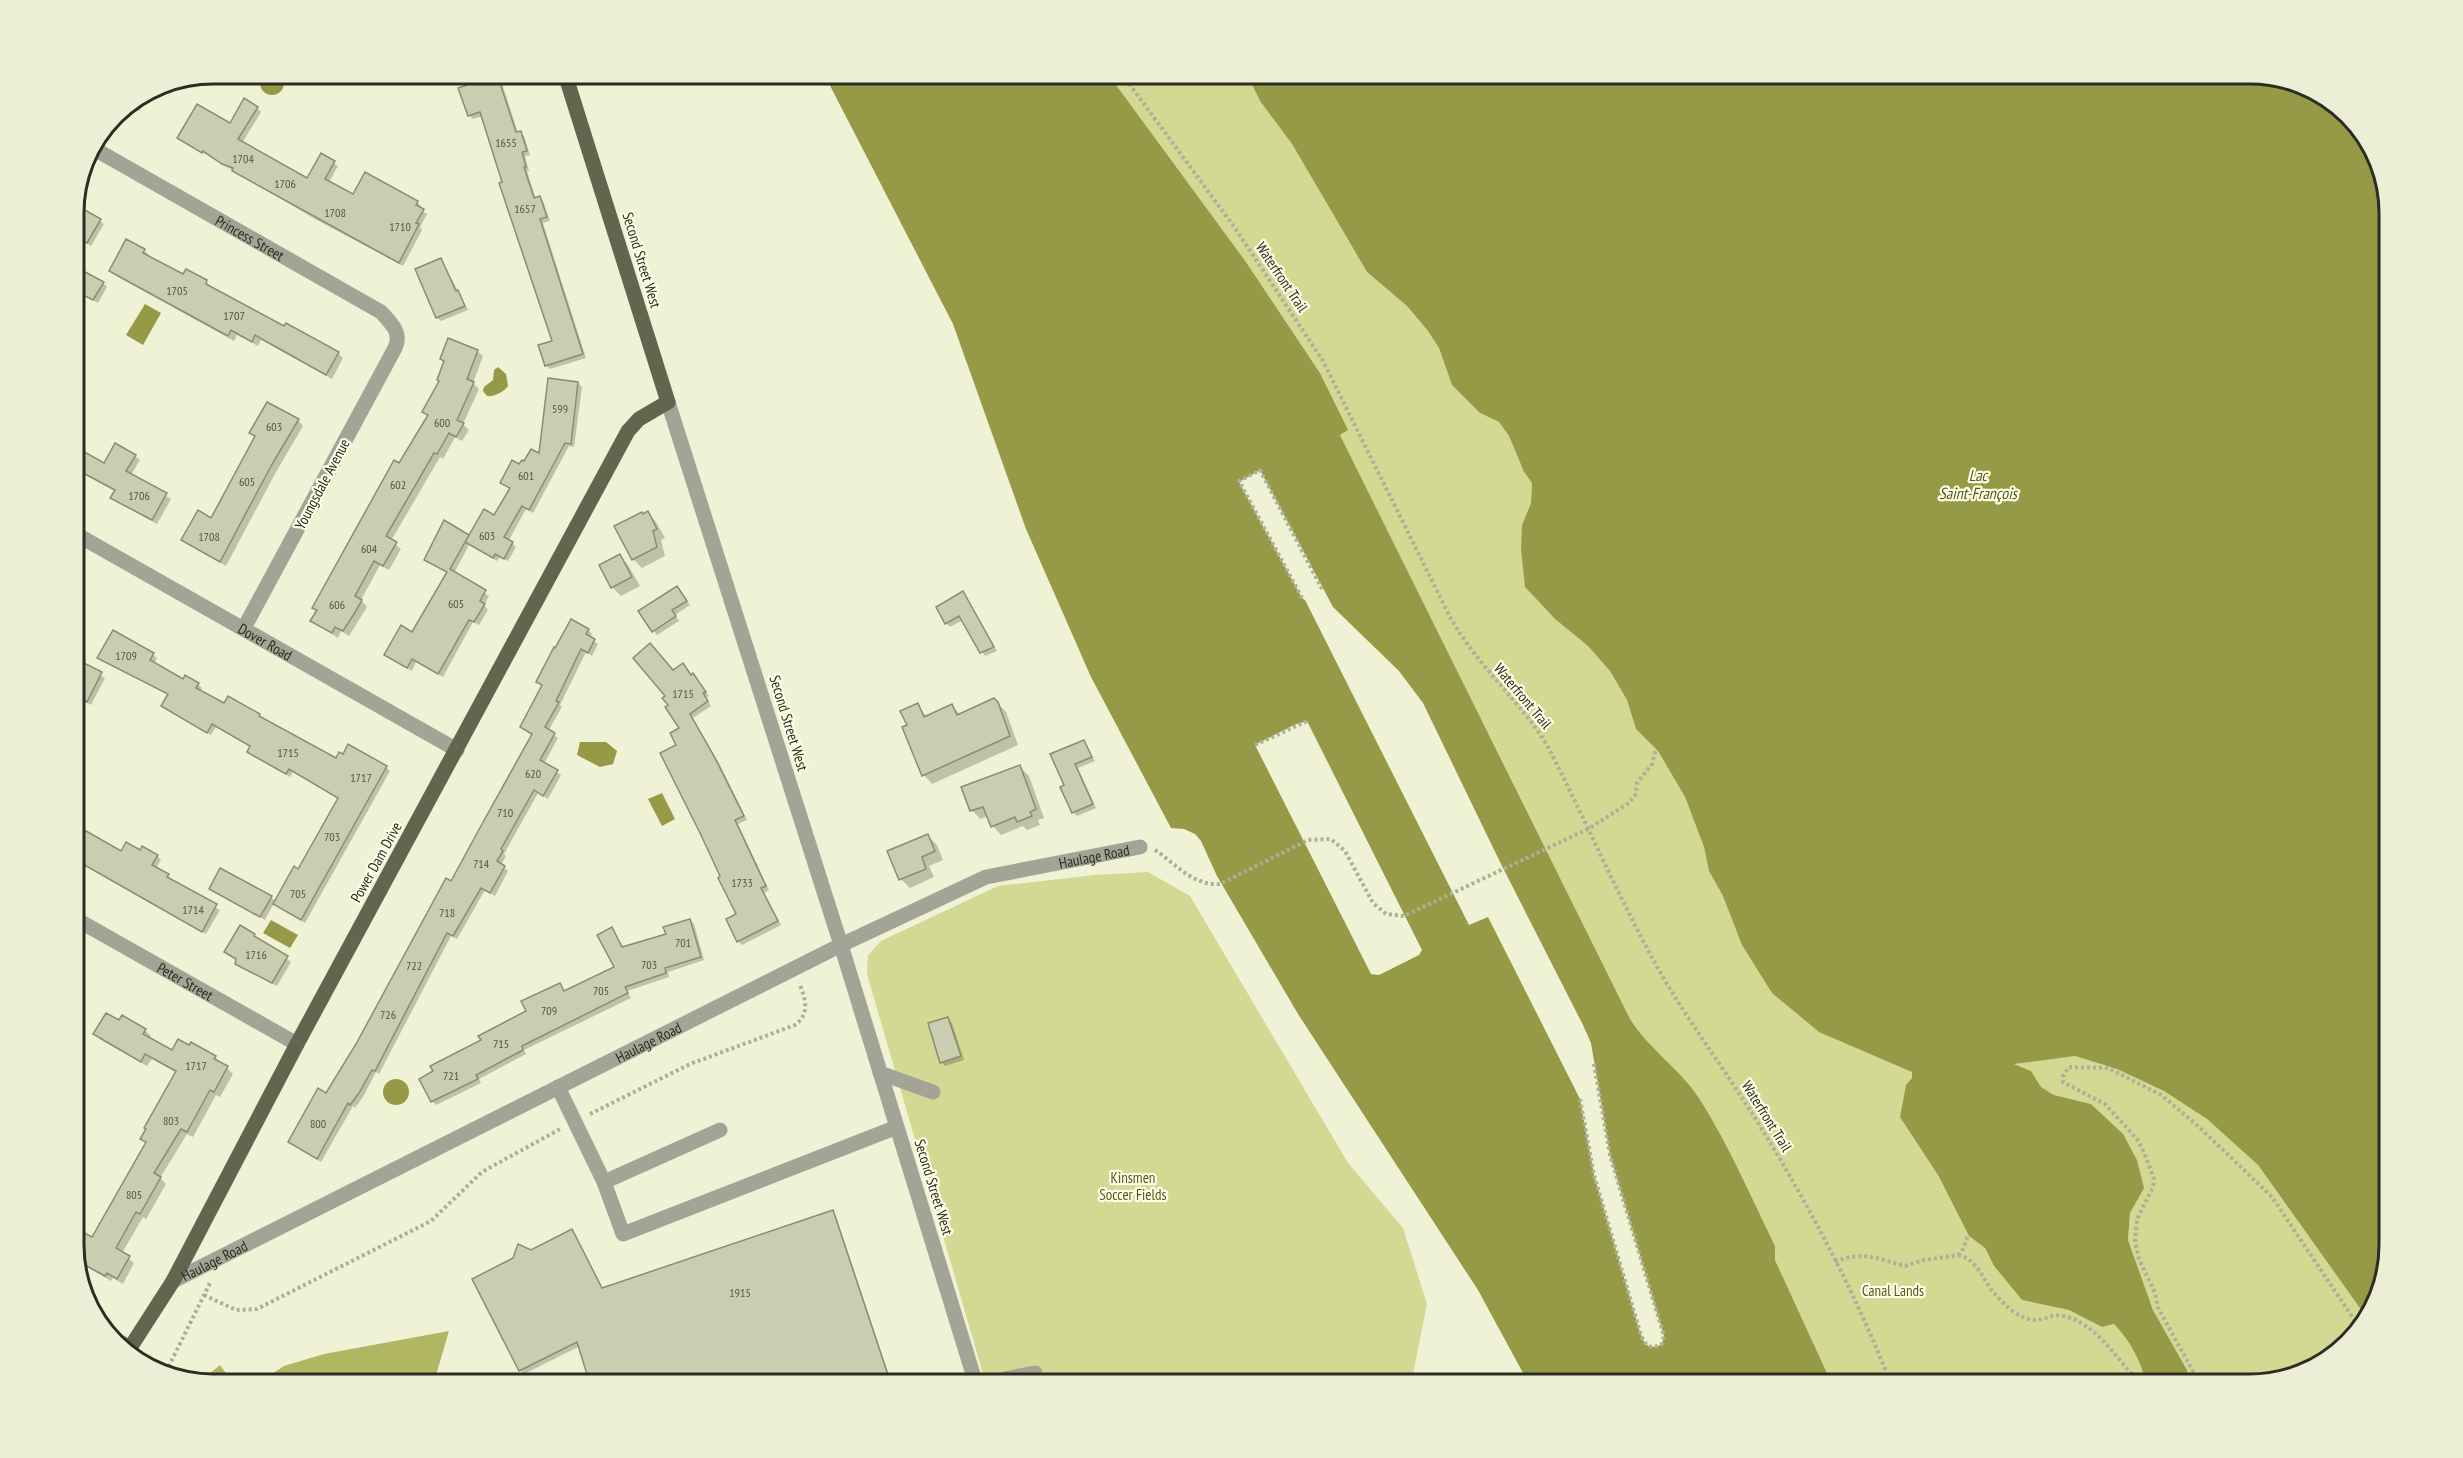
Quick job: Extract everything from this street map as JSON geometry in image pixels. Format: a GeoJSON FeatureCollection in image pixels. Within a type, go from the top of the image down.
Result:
{"type":"FeatureCollection","features":[{"type":"Feature","properties":{"kind":"main road","name":"Second Street West"},"geometry":{"type":"LineString","coordinates":[[568,84],[668,402]]}},
{"type":"Feature","properties":{"kind":"main road","name":"Power Dam Drive"},"geometry":{"type":"LineString","coordinates":[[132,1345],[172,1281],[297,1044],[628,431],[639,419],[668,402]]}},
{"type":"Feature","properties":{"kind":"street","name":"Princess Street"},"geometry":{"type":"LineString","coordinates":[[99,152],[381,312],[396,330],[399,339]]}},
{"type":"Feature","properties":{"kind":"street","name":"Youngsdale Avenue"},"geometry":{"type":"LineString","coordinates":[[244,628],[399,339]]}},
{"type":"Feature","properties":{"kind":"street","name":"Second Street West"},"geometry":{"type":"LineString","coordinates":[[668,402],[841,945],[974,1374]]}},
{"type":"Feature","properties":{"kind":"street","name":"Dover Road"},"geometry":{"type":"LineString","coordinates":[[84,539],[457,750]]}},
{"type":"Feature","properties":{"kind":"street","name":"Haulage Road"},"geometry":{"type":"LineString","coordinates":[[172,1281],[794,968],[986,877],[1140,847]]}},
{"type":"Feature","properties":{"kind":"street","name":"Peter Street"},"geometry":{"type":"LineString","coordinates":[[84,924],[297,1044]]}},
{"type":"Feature","properties":{"kind":"street"},"geometry":{"type":"LineString","coordinates":[[880,1073],[933,1092]]}},
{"type":"Feature","properties":{"kind":"street"},"geometry":{"type":"LineString","coordinates":[[558,1087],[604,1182],[623,1234],[897,1127]]}},
{"type":"Feature","properties":{"kind":"street"},"geometry":{"type":"LineString","coordinates":[[604,1182],[720,1130]]}},
{"type":"Feature","properties":{"kind":"street"},"geometry":{"type":"LineString","coordinates":[[1030,1374],[1035,1373]]}},
{"type":"Feature","properties":{"kind":"path","name":"Waterfront Trail"},"geometry":{"type":"LineString","coordinates":[[1129,84],[1235,228],[1323,361],[1460,635],[1481,664],[1538,730],[1628,913],[1658,968],[1773,1148],[1835,1263],[1886,1374]]}},
{"type":"Feature","properties":{"kind":"path"},"geometry":{"type":"LineString","coordinates":[[1302,598],[1239,481],[1260,470],[1322,589]]}},
{"type":"Feature","properties":{"kind":"path"},"geometry":{"type":"LineString","coordinates":[[1255,745],[1307,721]]}},
{"type":"Feature","properties":{"kind":"path"},"geometry":{"type":"LineString","coordinates":[[1140,847],[1154,849],[1181,870],[1203,883],[1220,884],[1308,840],[1330,839],[1345,851],[1373,903],[1386,914],[1404,916],[1588,829],[1632,799],[1637,783],[1652,764],[1656,749]]}},
{"type":"Feature","properties":{"kind":"path"},"geometry":{"type":"LineString","coordinates":[[204,1295],[236,1310],[256,1309],[431,1221],[482,1172],[650,1082],[690,1064],[795,1025],[803,1019],[806,1010],[804,994],[794,968]]}},
{"type":"Feature","properties":{"kind":"path"},"geometry":{"type":"LineString","coordinates":[[1580,1099],[1594,1175],[1634,1310],[1644,1342],[1648,1347],[1655,1347],[1662,1344],[1664,1336],[1610,1155],[1594,1064]]}},
{"type":"Feature","properties":{"kind":"path"},"geometry":{"type":"LineString","coordinates":[[2196,1374],[2158,1308],[2156,1293],[2139,1259],[2135,1242],[2137,1219],[2153,1187],[2151,1168],[2137,1139],[2105,1104],[2063,1082],[2063,1076],[2069,1067],[2108,1068],[2161,1095],[2197,1125],[2272,1197],[2355,1320]]}},
{"type":"Feature","properties":{"kind":"path"},"geometry":{"type":"LineString","coordinates":[[1958,1255],[1968,1235]]}},
{"type":"Feature","properties":{"kind":"path"},"geometry":{"type":"LineString","coordinates":[[1835,1263],[1846,1258],[1865,1255],[1905,1266],[1924,1260],[1958,1255],[1967,1258],[1994,1294],[2015,1312],[2035,1321],[2059,1316],[2073,1319],[2100,1337],[2133,1374]]}},
{"type":"Feature","properties":{"kind":"path"},"geometry":{"type":"LineString","coordinates":[[169,1366],[220,1257]]}},
{"type":"Feature","properties":{"kind":"green space","name":"Canal Lands"},"geometry":{"type":"Polygon","coordinates":[[[1115,84],[1252,84],[1260,101],[1292,144],[1367,272],[1407,306],[1428,331],[1439,348],[1452,385],[1480,413],[1499,422],[1509,436],[1524,472],[1532,483],[1531,503],[1522,525],[1525,587],[1555,619],[1588,646],[1610,671],[1627,700],[1636,729],[1658,751],[1685,797],[1704,847],[1709,871],[1723,896],[1912,1072],[1938,1175],[1969,1236],[1985,1248],[1994,1266],[2022,1300],[2069,1310],[2102,1327],[2114,1324],[2134,1352],[2143,1374],[1827,1374],[1775,1260],[1775,1246],[1720,1134],[1699,1098],[1630,1019],[1340,435],[1347,430],[1320,373],[1246,262],[1115,84]]]}},
{"type":"Feature","properties":{"kind":"green space","name":"Kinsmen Soccer Fields"},"geometry":{"type":"Polygon","coordinates":[[[1148,872],[1190,896],[1348,1163],[1403,1228],[1427,1304],[1413,1374],[983,1374],[867,974],[868,955],[881,941],[998,886],[1095,875],[1148,872]]]}},
{"type":"Feature","properties":{"kind":"green space"},"geometry":{"type":"Polygon","coordinates":[[[2075,1056],[2117,1069],[2165,1091],[2207,1119],[2258,1165],[2362,1310],[2352,1324],[2329,1347],[2314,1357],[2283,1370],[2250,1374],[2188,1374],[2153,1310],[2128,1240],[2130,1213],[2143,1188],[2091,1104],[2054,1095],[2041,1087],[2031,1071],[2013,1064],[2075,1056]]]}},
{"type":"Feature","properties":{"kind":"shaded area"},"geometry":{"type":"Polygon","coordinates":[[[449,1331],[436,1374],[272,1374],[284,1366],[324,1354],[449,1331]]]}},
{"type":"Feature","properties":{"kind":"shaded area"},"geometry":{"type":"Polygon","coordinates":[[[220,1365],[227,1374],[213,1374],[210,1374],[220,1365]]]}},
{"type":"Feature","properties":{"kind":"water"},"geometry":{"type":"Polygon","coordinates":[[[260,84],[284,84],[277,94],[272,95],[267,94],[260,84]]]}},
{"type":"Feature","properties":{"kind":"water"},"geometry":{"type":"Polygon","coordinates":[[[829,84],[1115,84],[1246,262],[1320,373],[1348,430],[1340,435],[1630,1019],[1699,1098],[1720,1134],[1775,1246],[1775,1260],[1827,1374],[1524,1374],[1478,1290],[1298,1014],[1217,876],[1201,841],[1195,834],[1184,829],[1171,828],[1091,677],[1026,529],[953,324],[829,84]],[[1260,470],[1239,482],[1305,600],[1469,925],[1488,917],[1580,1099],[1594,1175],[1640,1332],[1647,1345],[1651,1347],[1662,1344],[1664,1336],[1610,1155],[1591,1043],[1583,1025],[1423,703],[1399,671],[1333,607],[1260,470]],[[1307,721],[1294,725],[1255,745],[1371,974],[1379,975],[1419,955],[1422,950],[1307,721]]]}},
{"type":"Feature","properties":{"kind":"water","name":"Lac Saint-François"},"geometry":{"type":"Polygon","coordinates":[[[1252,84],[2250,84],[2283,88],[2299,94],[2329,111],[2347,128],[2366,156],[2377,188],[2379,205],[2379,1245],[2375,1278],[2362,1310],[2258,1165],[2207,1119],[2164,1091],[2117,1069],[2075,1056],[2014,1064],[2031,1071],[2041,1087],[2054,1095],[2091,1104],[2123,1134],[2137,1160],[2144,1188],[2130,1213],[2128,1240],[2153,1310],[2188,1374],[2143,1374],[2135,1352],[2114,1324],[2102,1327],[2069,1310],[2022,1300],[1994,1266],[1985,1248],[1969,1236],[1938,1175],[1900,1117],[1906,1085],[1912,1078],[1912,1072],[1819,1032],[1772,993],[1742,945],[1723,896],[1709,871],[1704,847],[1685,797],[1658,751],[1636,729],[1627,700],[1610,671],[1588,646],[1555,619],[1525,587],[1521,550],[1522,525],[1531,503],[1532,483],[1524,472],[1509,436],[1499,422],[1480,413],[1452,385],[1439,348],[1428,331],[1407,306],[1367,272],[1292,144],[1260,101],[1252,84]]]}},
{"type":"Feature","properties":{"kind":"water"},"geometry":{"type":"Polygon","coordinates":[[[145,304],[161,313],[143,345],[126,335],[145,304]]]}},
{"type":"Feature","properties":{"kind":"water"},"geometry":{"type":"Polygon","coordinates":[[[498,367],[506,374],[508,386],[499,394],[487,396],[483,391],[484,387],[493,380],[494,370],[498,367]]]}},
{"type":"Feature","properties":{"kind":"water"},"geometry":{"type":"Polygon","coordinates":[[[580,742],[606,742],[617,751],[613,764],[600,767],[577,755],[580,742]]]}},
{"type":"Feature","properties":{"kind":"water"},"geometry":{"type":"Polygon","coordinates":[[[662,793],[675,819],[662,826],[648,799],[662,793]]]}},
{"type":"Feature","properties":{"kind":"water"},"geometry":{"type":"Polygon","coordinates":[[[271,920],[298,935],[290,948],[263,933],[271,920]]]}},
{"type":"Feature","properties":{"kind":"water"},"geometry":{"type":"Polygon","coordinates":[[[396,1079],[405,1083],[409,1092],[405,1101],[396,1105],[387,1101],[383,1092],[387,1083],[396,1079]]]}},
{"type":"Feature","properties":{"kind":"building"},"geometry":{"type":"Polygon","coordinates":[[[470,84],[500,84],[516,132],[521,131],[527,151],[522,152],[526,167],[524,167],[534,198],[540,196],[547,217],[540,219],[583,354],[545,366],[538,345],[552,341],[499,183],[502,182],[480,112],[468,116],[458,88],[470,84]]]}},
{"type":"Feature","properties":{"kind":"building"},"geometry":{"type":"Polygon","coordinates":[[[244,98],[258,107],[238,139],[307,178],[321,153],[335,161],[325,179],[353,194],[365,172],[418,201],[416,205],[424,209],[399,263],[177,138],[197,104],[230,123],[244,98]]]}},
{"type":"Feature","properties":{"kind":"building"},"geometry":{"type":"Polygon","coordinates":[[[84,210],[101,219],[87,243],[84,241],[84,210]]]}},
{"type":"Feature","properties":{"kind":"building"},"geometry":{"type":"Polygon","coordinates":[[[126,239],[145,249],[143,253],[183,274],[186,269],[207,280],[206,284],[284,326],[286,323],[339,352],[326,375],[255,335],[252,342],[231,330],[228,336],[109,271],[126,239]]]}},
{"type":"Feature","properties":{"kind":"building"},"geometry":{"type":"Polygon","coordinates":[[[441,258],[465,306],[436,318],[415,269],[441,258]]]}},
{"type":"Feature","properties":{"kind":"building"},"geometry":{"type":"Polygon","coordinates":[[[85,272],[104,282],[93,300],[84,296],[85,272]]]}},
{"type":"Feature","properties":{"kind":"building"},"geometry":{"type":"Polygon","coordinates":[[[448,338],[478,350],[467,379],[474,382],[457,420],[464,423],[456,437],[449,433],[437,454],[434,453],[386,536],[397,542],[383,566],[374,561],[355,596],[362,600],[343,631],[335,627],[332,633],[310,621],[317,610],[312,608],[394,460],[399,463],[428,415],[422,412],[439,381],[437,380],[444,361],[440,359],[448,338]]]}},
{"type":"Feature","properties":{"kind":"building"},"geometry":{"type":"Polygon","coordinates":[[[548,378],[578,382],[571,444],[565,443],[529,510],[522,506],[504,537],[513,542],[504,559],[495,554],[493,558],[465,542],[484,509],[494,515],[510,488],[500,483],[512,460],[519,464],[522,460],[524,461],[531,449],[539,453],[548,378]]]}},
{"type":"Feature","properties":{"kind":"building"},"geometry":{"type":"Polygon","coordinates":[[[267,402],[299,419],[220,562],[181,540],[198,510],[211,518],[255,436],[249,433],[267,402]]]}},
{"type":"Feature","properties":{"kind":"building"},"geometry":{"type":"Polygon","coordinates":[[[115,443],[136,455],[126,471],[167,493],[152,520],[110,498],[115,490],[84,473],[84,452],[104,463],[115,443]]]}},
{"type":"Feature","properties":{"kind":"building"},"geometry":{"type":"Polygon","coordinates":[[[648,511],[657,529],[653,531],[657,547],[632,560],[614,526],[648,511]]]}},
{"type":"Feature","properties":{"kind":"building"},"geometry":{"type":"Polygon","coordinates":[[[444,520],[469,535],[450,569],[486,590],[480,601],[485,604],[474,622],[469,620],[438,674],[412,659],[407,668],[384,655],[401,625],[412,632],[447,572],[424,560],[444,520]]]}},
{"type":"Feature","properties":{"kind":"building"},"geometry":{"type":"Polygon","coordinates":[[[620,554],[632,577],[611,588],[599,565],[620,554]]]}},
{"type":"Feature","properties":{"kind":"building"},"geometry":{"type":"Polygon","coordinates":[[[677,586],[687,601],[672,610],[676,616],[652,632],[638,611],[677,586]]]}},
{"type":"Feature","properties":{"kind":"building"},"geometry":{"type":"Polygon","coordinates":[[[963,591],[994,647],[980,653],[959,616],[945,624],[936,607],[963,591]]]}},
{"type":"Feature","properties":{"kind":"building"},"geometry":{"type":"Polygon","coordinates":[[[571,619],[589,629],[586,634],[595,639],[588,653],[581,649],[556,701],[559,702],[545,727],[555,733],[540,760],[558,770],[543,796],[534,790],[501,849],[503,851],[497,861],[505,866],[490,893],[481,888],[453,936],[447,933],[375,1071],[372,1070],[359,1093],[350,1105],[348,1103],[317,1159],[288,1142],[318,1088],[326,1093],[356,1044],[446,878],[451,881],[532,734],[520,727],[542,685],[536,682],[571,619]]]}},
{"type":"Feature","properties":{"kind":"building"},"geometry":{"type":"Polygon","coordinates":[[[113,630],[154,653],[150,660],[183,679],[185,675],[199,683],[196,688],[224,703],[228,696],[260,714],[259,716],[336,758],[339,752],[343,754],[348,744],[387,766],[301,920],[273,904],[294,866],[298,869],[338,798],[289,769],[286,774],[247,752],[250,746],[212,724],[207,733],[161,706],[168,694],[97,658],[113,630]]]}},
{"type":"Feature","properties":{"kind":"building"},"geometry":{"type":"Polygon","coordinates":[[[650,643],[673,670],[683,663],[706,692],[703,693],[708,701],[690,714],[744,816],[735,820],[766,886],[761,888],[778,921],[737,942],[726,919],[736,914],[718,878],[720,876],[700,833],[660,753],[676,745],[670,733],[679,728],[665,707],[668,705],[662,698],[665,696],[633,658],[650,643]]]}},
{"type":"Feature","properties":{"kind":"building"},"geometry":{"type":"Polygon","coordinates":[[[84,663],[102,672],[87,702],[84,700],[84,663]]]}},
{"type":"Feature","properties":{"kind":"building"},"geometry":{"type":"Polygon","coordinates":[[[994,698],[998,702],[1010,736],[922,776],[902,727],[907,725],[900,711],[918,703],[924,717],[952,704],[957,715],[994,698]]]}},
{"type":"Feature","properties":{"kind":"building"},"geometry":{"type":"Polygon","coordinates":[[[1084,740],[1092,757],[1075,764],[1093,804],[1072,813],[1060,787],[1064,785],[1050,754],[1084,740]]]}},
{"type":"Feature","properties":{"kind":"building"},"geometry":{"type":"Polygon","coordinates":[[[1020,765],[1036,809],[1030,812],[1032,816],[1017,822],[1015,817],[991,827],[983,807],[970,811],[961,787],[1020,765]]]}},
{"type":"Feature","properties":{"kind":"building"},"geometry":{"type":"Polygon","coordinates":[[[84,830],[121,851],[126,842],[140,850],[142,846],[158,855],[152,865],[169,874],[167,877],[217,904],[202,932],[84,865],[84,830]]]}},
{"type":"Feature","properties":{"kind":"building"},"geometry":{"type":"Polygon","coordinates":[[[928,834],[935,851],[922,857],[926,869],[899,880],[887,851],[928,834]]]}},
{"type":"Feature","properties":{"kind":"building"},"geometry":{"type":"Polygon","coordinates":[[[220,868],[272,896],[260,917],[209,889],[220,868]]]}},
{"type":"Feature","properties":{"kind":"building"},"geometry":{"type":"Polygon","coordinates":[[[690,919],[701,957],[665,968],[666,973],[625,987],[628,993],[522,1046],[523,1050],[476,1075],[478,1079],[431,1102],[419,1079],[433,1071],[430,1066],[481,1040],[478,1036],[526,1011],[521,1001],[560,983],[564,991],[614,967],[597,935],[612,927],[622,947],[666,934],[663,927],[690,919]]]}},
{"type":"Feature","properties":{"kind":"building"},"geometry":{"type":"Polygon","coordinates":[[[240,925],[288,956],[272,983],[235,964],[236,959],[224,952],[240,925]]]}},
{"type":"Feature","properties":{"kind":"building"},"geometry":{"type":"Polygon","coordinates":[[[106,1013],[119,1020],[122,1015],[146,1029],[143,1034],[172,1050],[178,1039],[189,1045],[191,1042],[216,1056],[214,1059],[228,1066],[214,1092],[210,1090],[187,1132],[181,1129],[154,1173],[161,1177],[140,1214],[136,1212],[116,1248],[130,1256],[117,1279],[107,1273],[105,1276],[85,1265],[84,1233],[92,1237],[146,1142],[140,1139],[146,1129],[144,1128],[176,1071],[145,1054],[141,1062],[93,1034],[106,1013]]]}},
{"type":"Feature","properties":{"kind":"building"},"geometry":{"type":"Polygon","coordinates":[[[948,1017],[961,1056],[940,1063],[928,1023],[948,1017]]]}},
{"type":"Feature","properties":{"kind":"building"},"geometry":{"type":"Polygon","coordinates":[[[833,1210],[888,1374],[587,1374],[577,1342],[519,1371],[472,1279],[513,1258],[518,1244],[531,1250],[572,1229],[602,1288],[833,1210]]]}}]}
